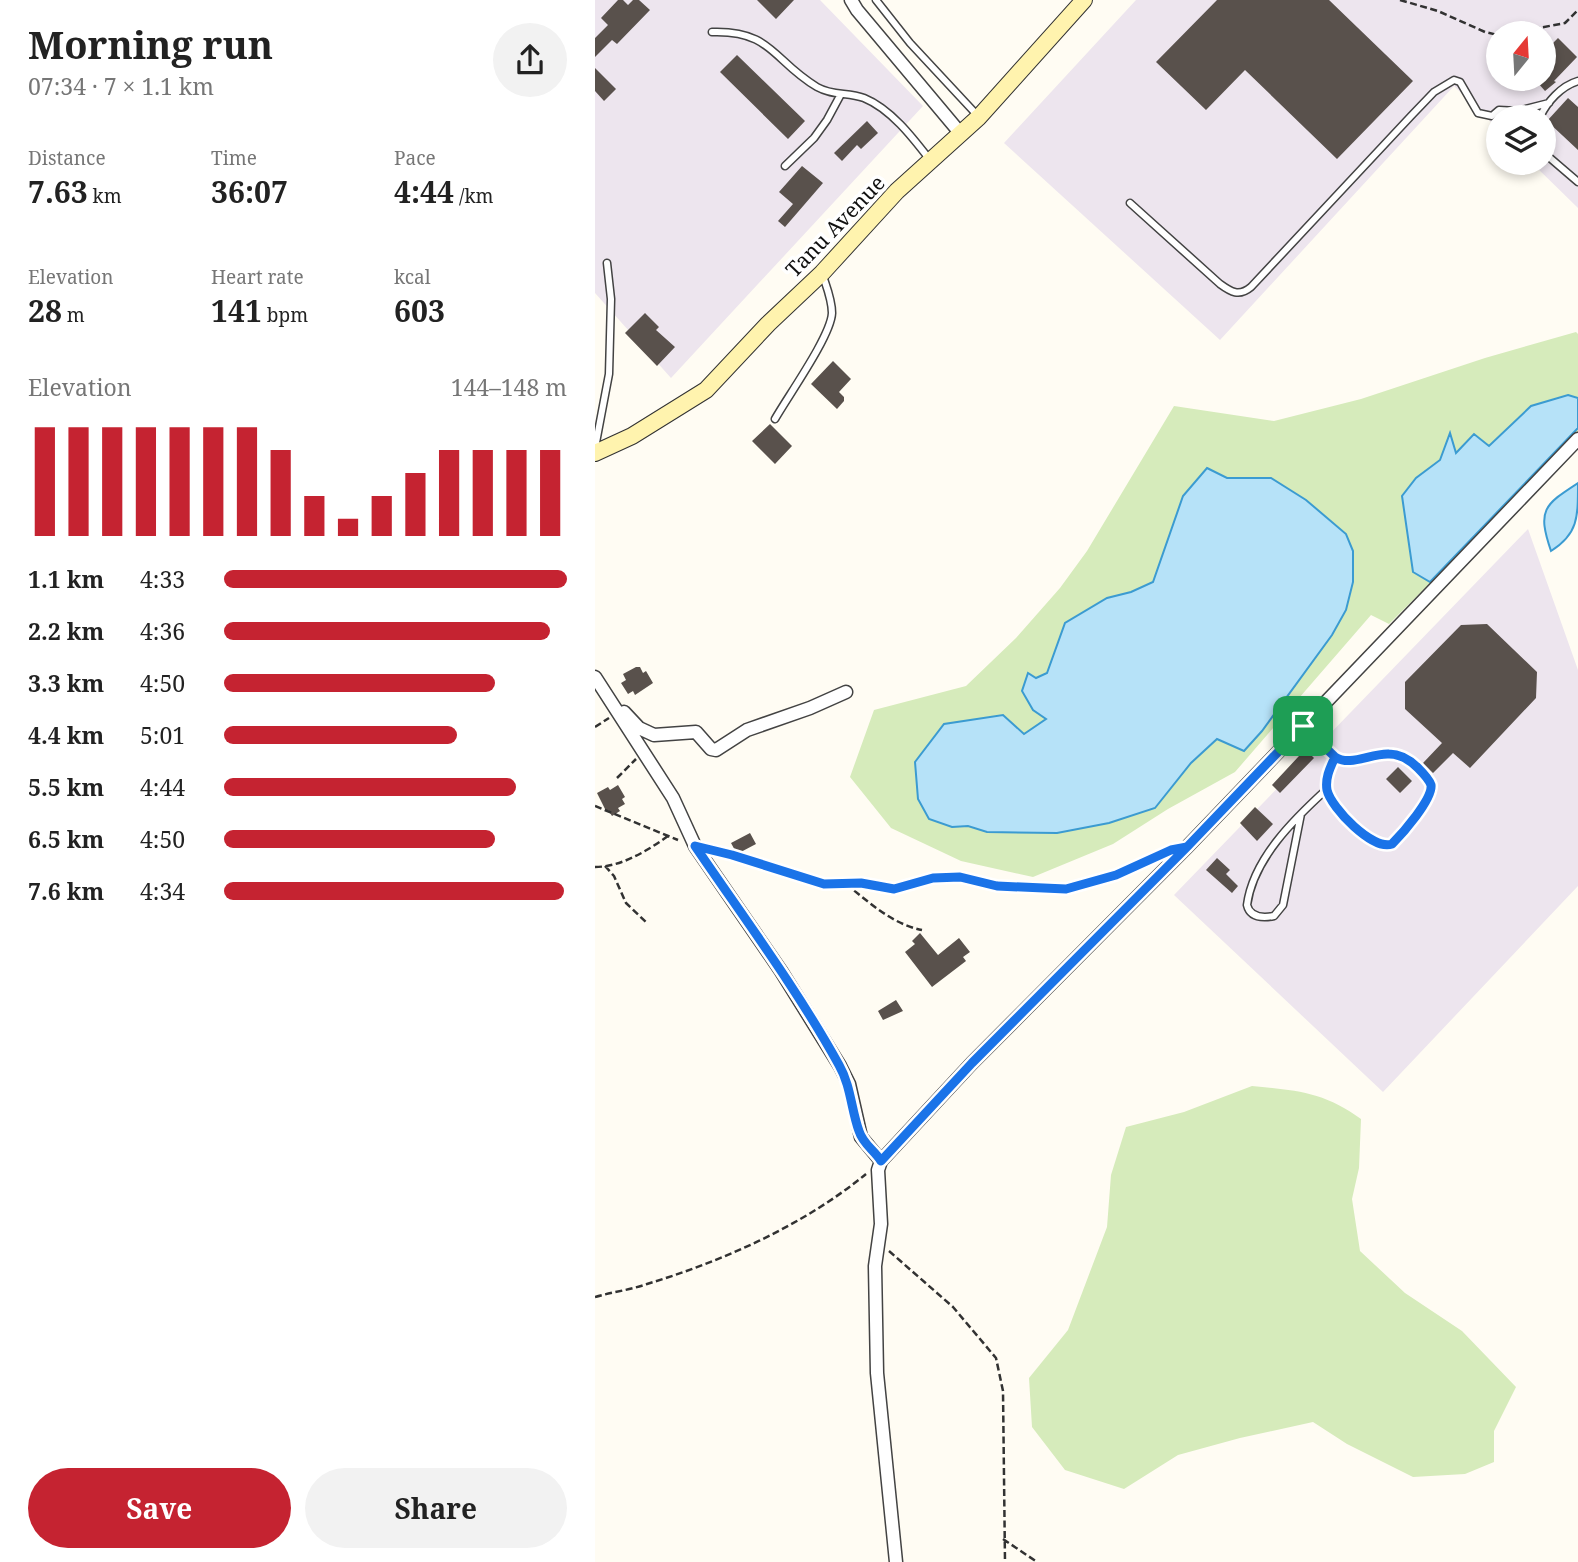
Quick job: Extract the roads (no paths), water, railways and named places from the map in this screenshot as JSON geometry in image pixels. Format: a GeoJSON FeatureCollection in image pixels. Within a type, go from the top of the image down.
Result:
{"type":"FeatureCollection","features":[{"type":"Feature","properties":{"kind":"street"},"geometry":{"type":"LineString","coordinates":[[851,0],[961,134]]}},
{"type":"Feature","properties":{"kind":"street","name":"Tanu Avenue"},"geometry":{"type":"LineString","coordinates":[[595,450],[632,436],[706,390],[768,324],[822,273],[897,191],[979,117],[1084,0]]}},
{"type":"Feature","properties":{"kind":"street"},"geometry":{"type":"LineString","coordinates":[[879,1165],[972,1063],[1187,847],[1578,439]]}},
{"type":"Feature","properties":{"kind":"street"},"geometry":{"type":"LineString","coordinates":[[595,677],[673,798],[695,846],[781,971],[840,1066],[849,1084],[859,1132],[879,1165],[881,1224],[875,1266],[877,1373],[896,1562]]}},
{"type":"Feature","properties":{"kind":"street"},"geometry":{"type":"LineString","coordinates":[[612,704],[647,733],[658,736],[696,732],[711,749],[716,750],[747,730],[846,692]]}},
{"type":"Feature","properties":{"kind":"lane"},"geometry":{"type":"LineString","coordinates":[[876,0],[909,43],[979,117]]}},
{"type":"Feature","properties":{"kind":"lane"},"geometry":{"type":"LineString","coordinates":[[712,32],[738,33],[758,39],[803,79],[829,93],[857,96],[873,103],[908,132],[931,162]]}},
{"type":"Feature","properties":{"kind":"lane"},"geometry":{"type":"LineString","coordinates":[[1130,203],[1220,284],[1232,293],[1243,293],[1411,116],[1445,84],[1454,80],[1461,82],[1478,113],[1492,116],[1499,110],[1518,111],[1549,103],[1563,88],[1578,81]]}},
{"type":"Feature","properties":{"kind":"lane"},"geometry":{"type":"LineString","coordinates":[[785,166],[821,130],[841,94]]}},
{"type":"Feature","properties":{"kind":"lane"},"geometry":{"type":"LineString","coordinates":[[1556,163],[1578,182]]}},
{"type":"Feature","properties":{"kind":"lane"},"geometry":{"type":"LineString","coordinates":[[595,450],[609,374],[611,299],[607,263]]}},
{"type":"Feature","properties":{"kind":"lane"},"geometry":{"type":"LineString","coordinates":[[775,419],[828,330],[832,311],[822,273]]}},
{"type":"Feature","properties":{"kind":"lane"},"geometry":{"type":"LineString","coordinates":[[1303,726],[1335,757],[1347,761],[1374,755],[1398,755],[1430,781],[1431,790],[1427,799],[1397,839],[1387,846],[1374,842],[1362,833],[1333,804],[1327,789],[1327,776],[1335,757]]}},
{"type":"Feature","properties":{"kind":"lane"},"geometry":{"type":"LineString","coordinates":[[1301,814],[1283,905],[1274,916],[1257,916],[1251,913],[1247,905],[1262,864],[1301,814],[1327,789]]}},
{"type":"Feature","properties":{"kind":"water"},"geometry":{"type":"Polygon","coordinates":[[[1568,395],[1578,398],[1578,428],[1430,582],[1413,572],[1402,496],[1416,478],[1440,460],[1450,433],[1456,453],[1474,434],[1489,446],[1531,406],[1568,395]]]}},
{"type":"Feature","properties":{"kind":"water"},"geometry":{"type":"Polygon","coordinates":[[[1207,468],[1227,478],[1271,478],[1306,500],[1346,534],[1353,551],[1353,582],[1346,610],[1332,635],[1262,731],[1244,751],[1217,739],[1191,763],[1155,808],[1109,823],[1057,833],[987,832],[968,826],[952,827],[929,819],[918,799],[915,762],[944,724],[1003,715],[1024,734],[1046,719],[1033,710],[1022,691],[1028,673],[1036,678],[1047,673],[1065,623],[1107,598],[1131,592],[1153,582],[1183,496],[1207,468]]]}},
{"type":"Feature","properties":{"kind":"water"},"geometry":{"type":"Polygon","coordinates":[[[1578,483],[1575,524],[1567,538],[1551,551],[1544,517],[1557,497],[1578,483]]]}}]}
